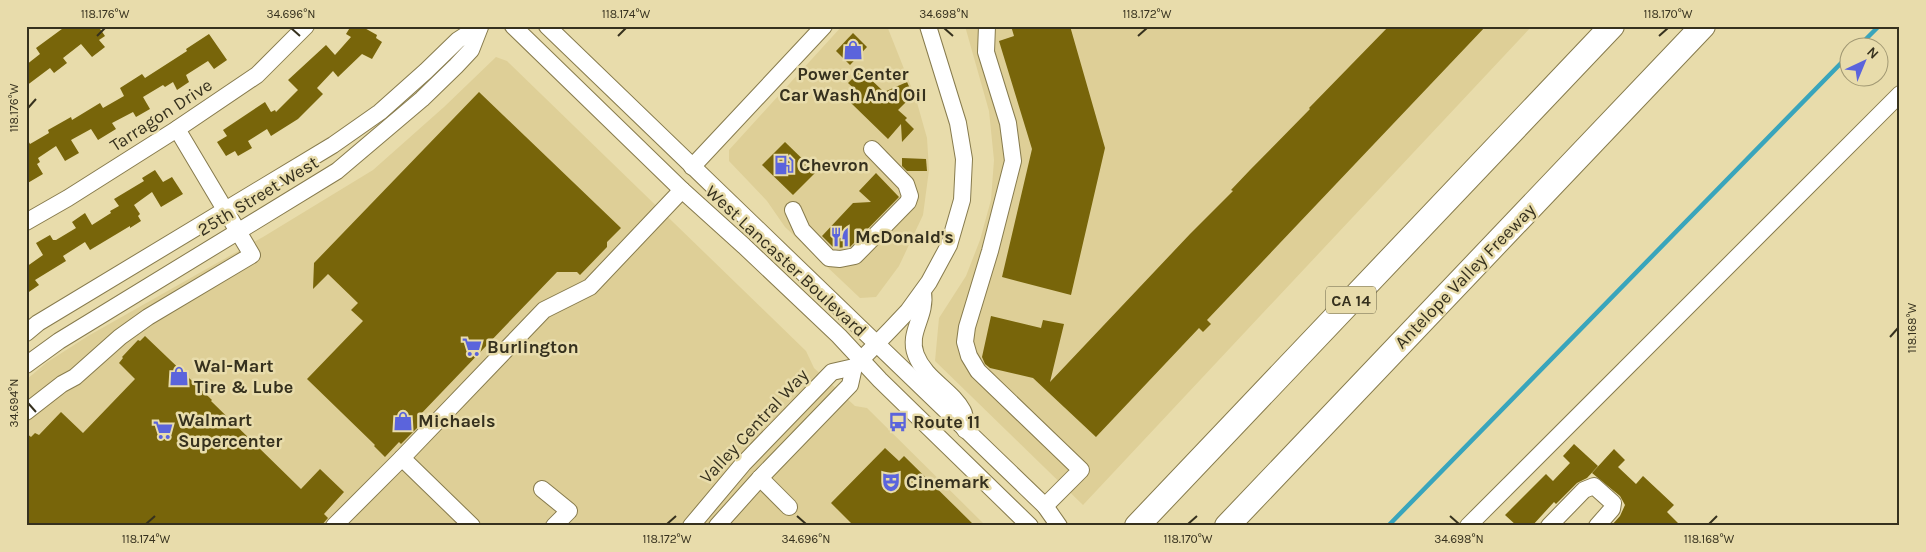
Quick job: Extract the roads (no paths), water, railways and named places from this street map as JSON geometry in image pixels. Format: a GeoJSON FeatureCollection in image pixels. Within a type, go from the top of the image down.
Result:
{"type":"FeatureCollection","features":[{"type":"Feature","properties":{"kind":"highway","name":"CA 14"},"geometry":{"type":"LineString","coordinates":[[1137,526],[1612,26]]}},
{"type":"Feature","properties":{"kind":"highway","name":"Antelope Valley Freeway"},"geometry":{"type":"LineString","coordinates":[[1227,526],[1703,26]]}},
{"type":"Feature","properties":{"kind":"street","name":"Tarragon Drive"},"geometry":{"type":"LineString","coordinates":[[26,222],[68,198],[177,129],[257,75],[306,26]]}},
{"type":"Feature","properties":{"kind":"street","name":"25th Street West"},"geometry":{"type":"LineString","coordinates":[[26,332],[333,145],[380,112],[458,40],[480,26]]}},
{"type":"Feature","properties":{"kind":"street","name":"25th Street West"},"geometry":{"type":"LineString","coordinates":[[26,365],[58,341],[337,171],[422,99],[471,50],[480,26]]}},
{"type":"Feature","properties":{"kind":"street","name":"West Lancaster Boulevard"},"geometry":{"type":"LineString","coordinates":[[513,26],[682,190],[744,246],[858,363],[880,380],[1030,526]]}},
{"type":"Feature","properties":{"kind":"street","name":"West Lancaster Boulevard"},"geometry":{"type":"LineString","coordinates":[[547,26],[1045,506],[1059,526]]}},
{"type":"Feature","properties":{"kind":"street"},"geometry":{"type":"LineString","coordinates":[[692,167],[824,26]]}},
{"type":"Feature","properties":{"kind":"street","name":"Valley Central Way"},"geometry":{"type":"LineString","coordinates":[[691,526],[742,464],[832,372],[858,363],[877,345],[923,292],[950,245],[962,200],[964,158],[958,123],[928,26]]}},
{"type":"Feature","properties":{"kind":"street"},"geometry":{"type":"LineString","coordinates":[[987,26],[986,52],[1008,123],[1013,161],[990,252],[967,327],[965,342],[968,356],[978,371],[1081,470],[1045,506]]}},
{"type":"Feature","properties":{"kind":"street"},"geometry":{"type":"LineString","coordinates":[[1468,526],[1900,94]]}},
{"type":"Feature","properties":{"kind":"street"},"geometry":{"type":"LineString","coordinates":[[26,412],[62,384],[75,377],[120,337],[148,316],[252,255],[177,129]]}},
{"type":"Feature","properties":{"kind":"street"},"geometry":{"type":"LineString","coordinates":[[793,210],[802,230],[829,258],[840,259],[855,256],[908,202],[910,196],[906,184],[872,149]]}},
{"type":"Feature","properties":{"kind":"street"},"geometry":{"type":"LineString","coordinates":[[334,526],[544,310],[590,287],[682,190]]}},
{"type":"Feature","properties":{"kind":"street"},"geometry":{"type":"LineString","coordinates":[[923,292],[923,311],[914,338],[915,354],[922,366],[958,404],[964,413],[965,430]]}},
{"type":"Feature","properties":{"kind":"street","name":"Valley Central Way"},"geometry":{"type":"LineString","coordinates":[[718,526],[760,478],[850,385],[858,363]]}},
{"type":"Feature","properties":{"kind":"street"},"geometry":{"type":"LineString","coordinates":[[402,458],[472,526]]}},
{"type":"Feature","properties":{"kind":"street"},"geometry":{"type":"LineString","coordinates":[[760,478],[789,507]]}},
{"type":"Feature","properties":{"kind":"street"},"geometry":{"type":"LineString","coordinates":[[1554,524],[1584,490],[1594,486],[1613,504],[1612,509],[1597,526]]}},
{"type":"Feature","properties":{"kind":"street"},"geometry":{"type":"LineString","coordinates":[[542,489],[569,510],[554,526]]}},
{"type":"Feature","properties":{"kind":"waterway"},"geometry":{"type":"LineString","coordinates":[[1867,38],[1879,26]]}},
{"type":"Feature","properties":{"kind":"waterway"},"geometry":{"type":"LineString","coordinates":[[1388,526],[1838,66]]}},
{"type":"Feature","properties":{"kind":"place","name":"Power Center Car Wash And Oil"},"geometry":{"type":"Point","coordinates":[853,50]}},
{"type":"Feature","properties":{"kind":"place","name":"Chevron"},"geometry":{"type":"Point","coordinates":[784,165]}},
{"type":"Feature","properties":{"kind":"place","name":"McDonald's"},"geometry":{"type":"Point","coordinates":[840,237]}},
{"type":"Feature","properties":{"kind":"place","name":"Burlington"},"geometry":{"type":"Point","coordinates":[472,347]}},
{"type":"Feature","properties":{"kind":"place","name":"Wal-Mart Tire & Lube"},"geometry":{"type":"Point","coordinates":[179,376]}},
{"type":"Feature","properties":{"kind":"place","name":"Michaels"},"geometry":{"type":"Point","coordinates":[403,421]}},
{"type":"Feature","properties":{"kind":"place","name":"Route 11"},"geometry":{"type":"Point","coordinates":[898,422]}},
{"type":"Feature","properties":{"kind":"place","name":"Walmart Supercenter"},"geometry":{"type":"Point","coordinates":[163,430]}},
{"type":"Feature","properties":{"kind":"place","name":"Cinemark"},"geometry":{"type":"Point","coordinates":[891,482]}}]}
